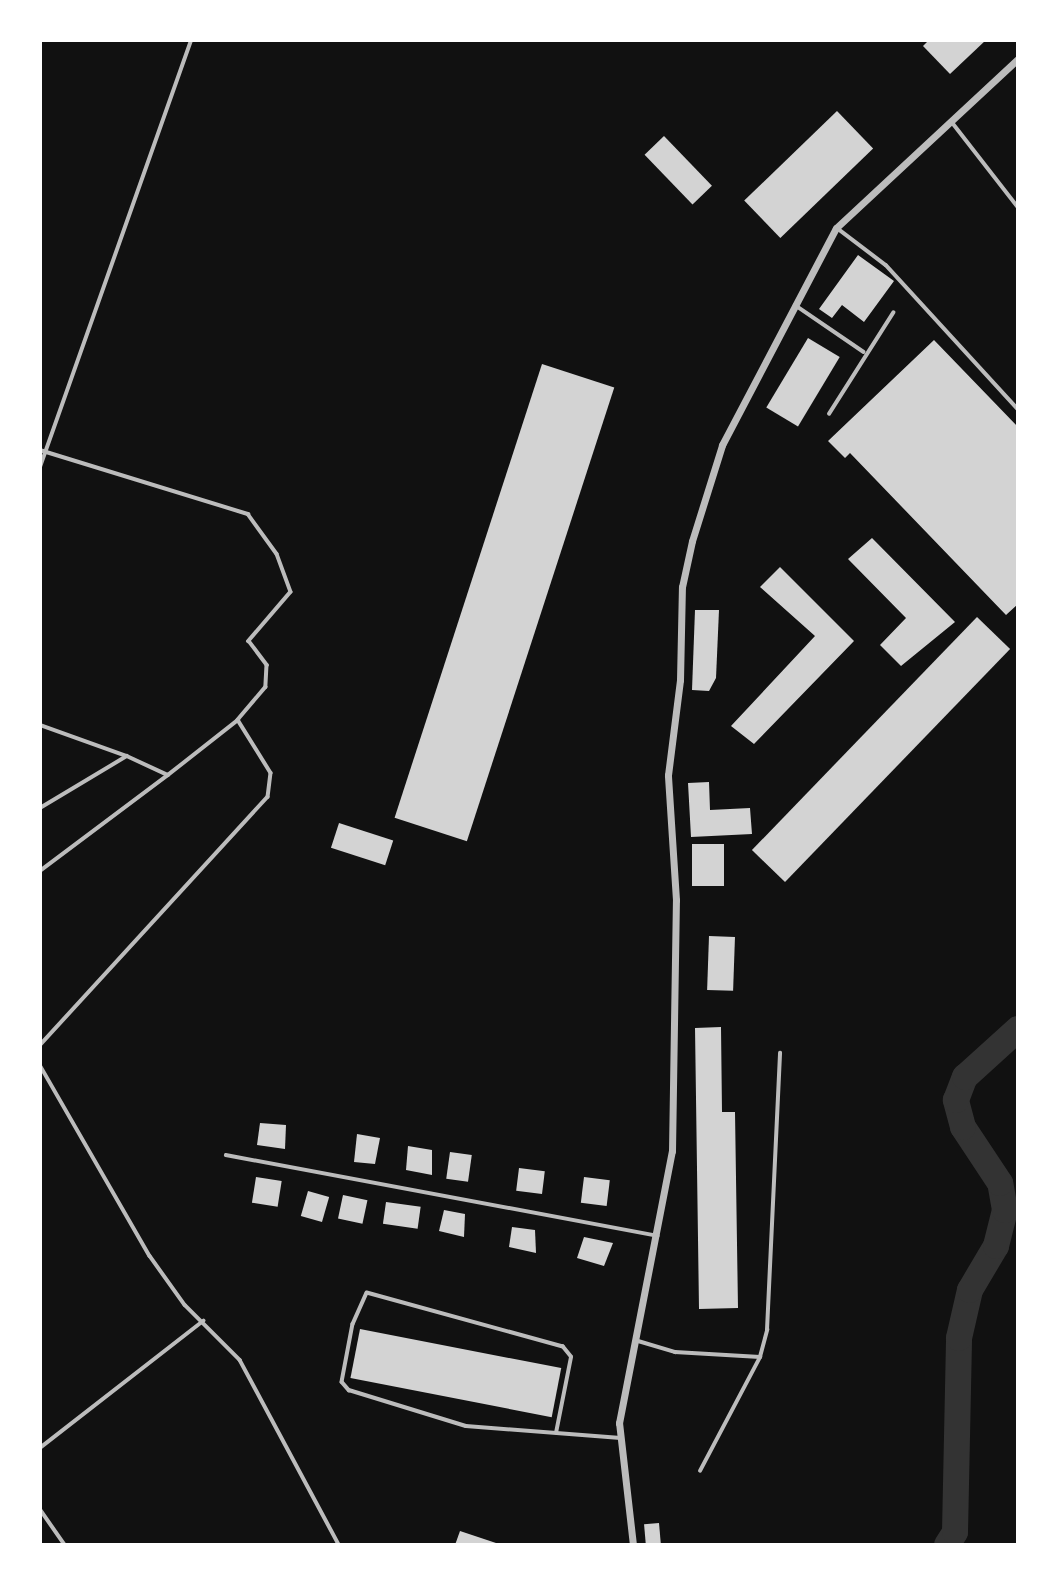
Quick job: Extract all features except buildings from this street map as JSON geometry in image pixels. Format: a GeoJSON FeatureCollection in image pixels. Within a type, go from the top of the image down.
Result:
{"type":"FeatureCollection","features":[{"type":"Feature","properties":{"kind":"street"},"geometry":{"type":"LineString","coordinates":[[633,1545],[621,1438],[635,1340],[659,1236],[672,1152],[677,1046],[668,775],[680,680],[682,587],[722,445],[794,303],[836,228],[1018,59]]}},
{"type":"Feature","properties":{"kind":"lane"},"geometry":{"type":"LineString","coordinates":[[40,467],[191,40]]}},
{"type":"Feature","properties":{"kind":"lane"},"geometry":{"type":"LineString","coordinates":[[952,122],[1018,207]]}},
{"type":"Feature","properties":{"kind":"lane"},"geometry":{"type":"LineString","coordinates":[[836,228],[886,265],[1018,409]]}},
{"type":"Feature","properties":{"kind":"lane"},"geometry":{"type":"LineString","coordinates":[[794,303],[864,352]]}},
{"type":"Feature","properties":{"kind":"lane"},"geometry":{"type":"LineString","coordinates":[[829,414],[864,352],[893,313]]}},
{"type":"Feature","properties":{"kind":"lane"},"geometry":{"type":"LineString","coordinates":[[40,450],[236,508],[260,525],[290,578],[290,592],[249,641],[267,665],[266,687],[238,720],[40,871]]}},
{"type":"Feature","properties":{"kind":"lane"},"geometry":{"type":"LineString","coordinates":[[40,1046],[268,797],[271,774],[238,720]]}},
{"type":"Feature","properties":{"kind":"lane"},"geometry":{"type":"LineString","coordinates":[[40,725],[127,756],[168,775]]}},
{"type":"Feature","properties":{"kind":"lane"},"geometry":{"type":"LineString","coordinates":[[40,808],[127,756]]}},
{"type":"Feature","properties":{"kind":"lane"},"geometry":{"type":"LineString","coordinates":[[700,1471],[760,1357],[767,1331],[780,1053]]}},
{"type":"Feature","properties":{"kind":"lane"},"geometry":{"type":"LineString","coordinates":[[40,1065],[150,1256],[203,1321],[240,1360],[339,1545]]}},
{"type":"Feature","properties":{"kind":"lane"},"geometry":{"type":"LineString","coordinates":[[226,1155],[659,1236]]}},
{"type":"Feature","properties":{"kind":"lane"},"geometry":{"type":"LineString","coordinates":[[556,1433],[571,1357],[563,1347],[367,1293],[354,1324],[342,1382],[349,1390],[466,1426],[556,1433],[621,1438]]}},
{"type":"Feature","properties":{"kind":"lane"},"geometry":{"type":"LineString","coordinates":[[40,1448],[203,1321]]}},
{"type":"Feature","properties":{"kind":"lane"},"geometry":{"type":"LineString","coordinates":[[635,1340],[675,1352],[760,1357]]}},
{"type":"Feature","properties":{"kind":"lane"},"geometry":{"type":"LineString","coordinates":[[40,1509],[65,1545]]}},
{"type":"Feature","properties":{"kind":"waterway"},"geometry":{"type":"LineString","coordinates":[[947,1545],[955,1532],[959,1338],[970,1290],[996,1246],[1005,1210],[1000,1183],[963,1127],[956,1100],[965,1077],[1018,1029]]}}]}
